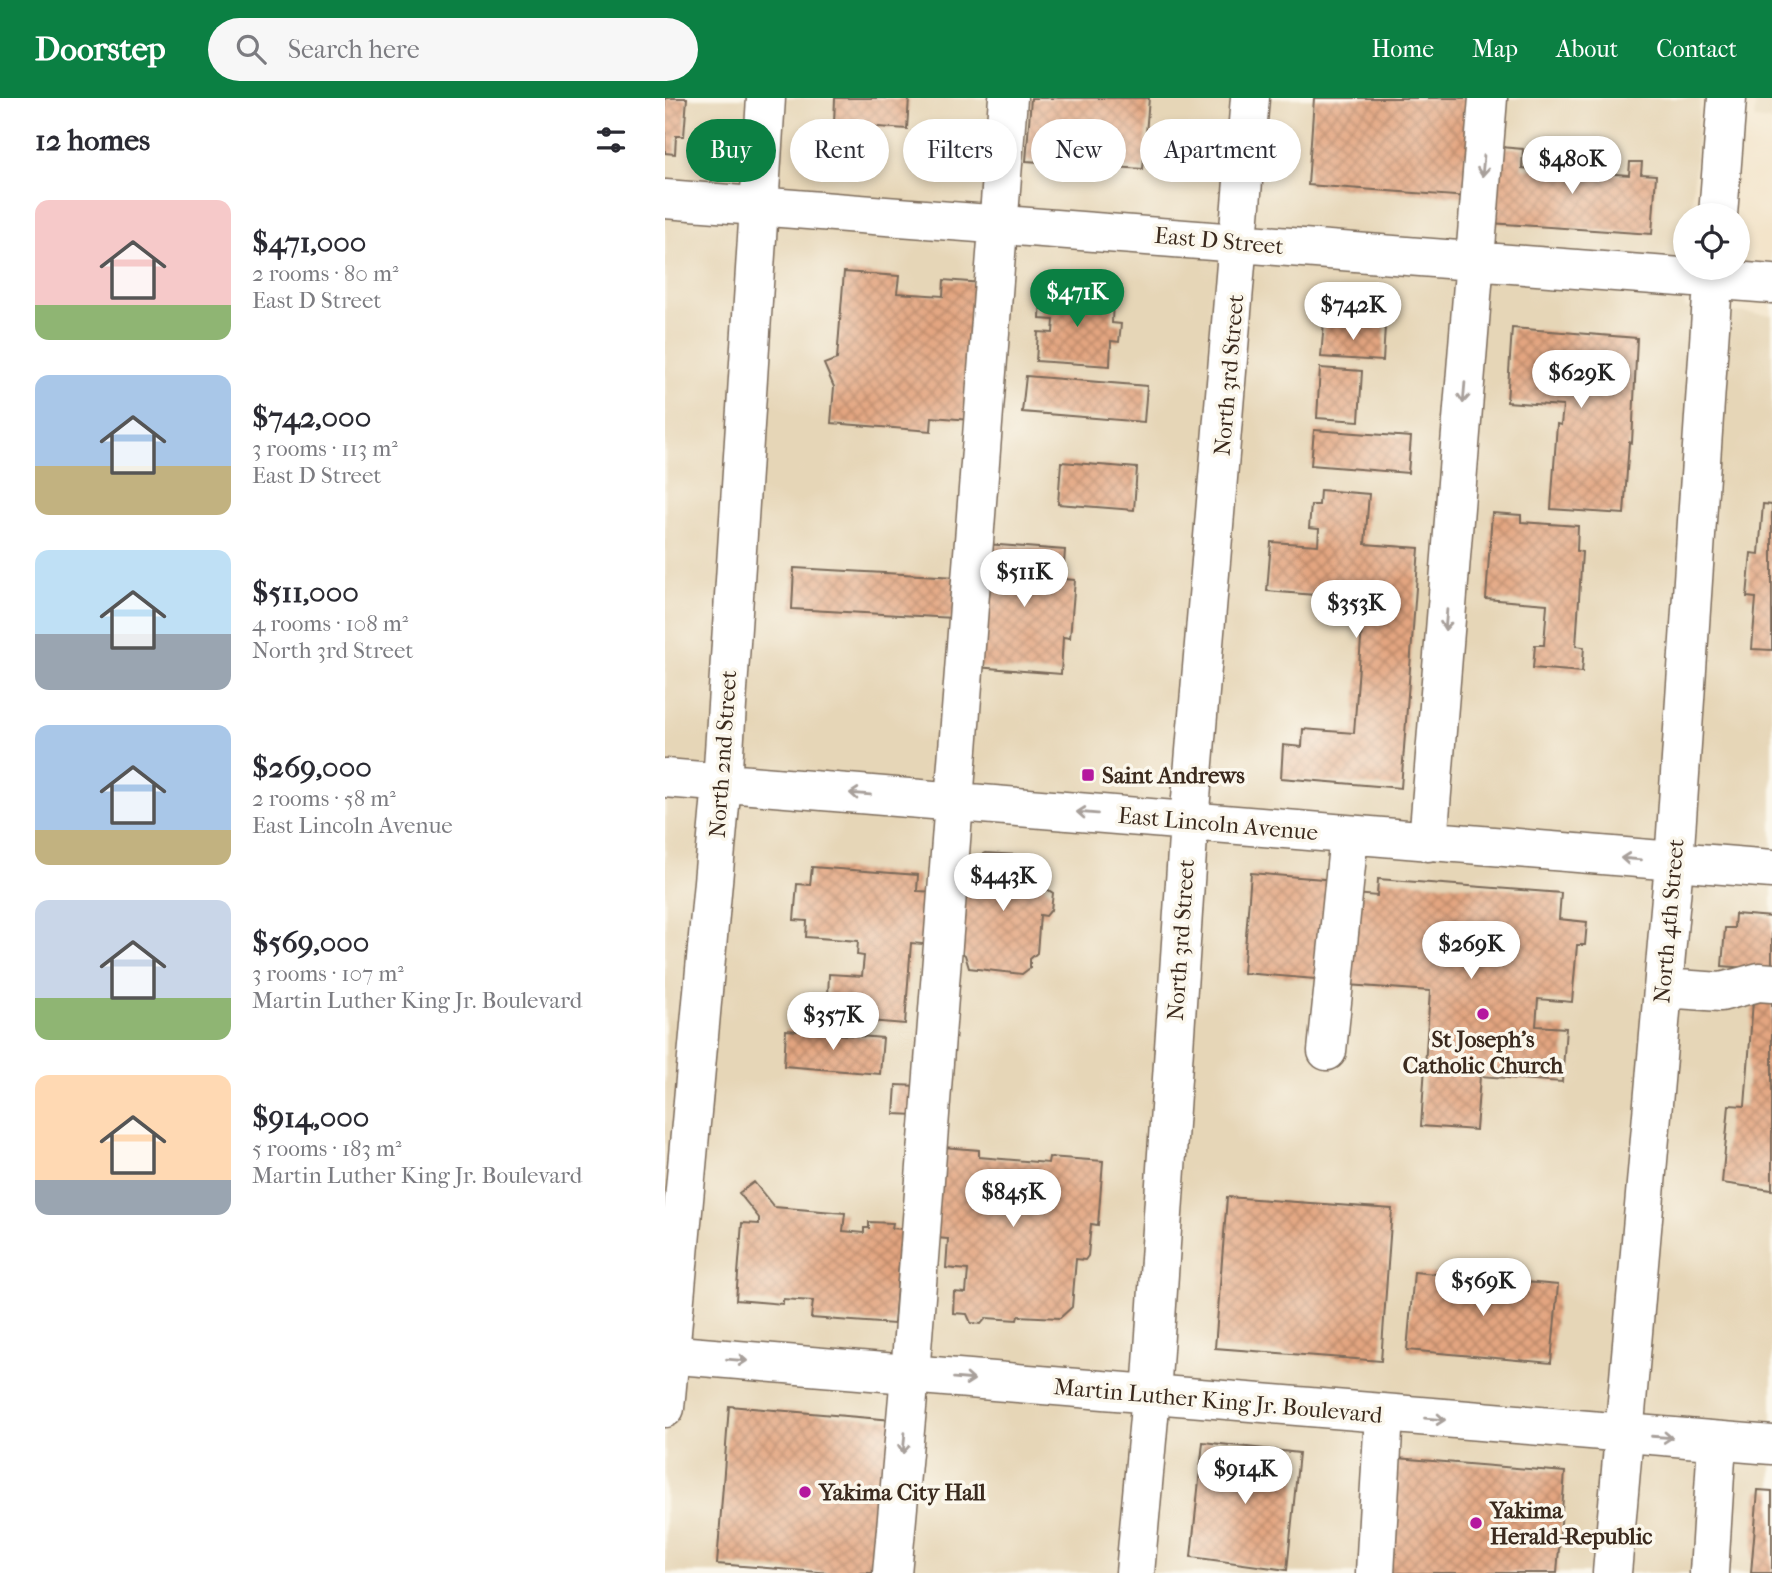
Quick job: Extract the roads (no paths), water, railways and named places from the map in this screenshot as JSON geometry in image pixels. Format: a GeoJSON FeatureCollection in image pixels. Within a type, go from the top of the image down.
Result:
{"type":"FeatureCollection","features":[{"type":"Feature","properties":{"kind":"street","name":"North 2nd Street"},"geometry":{"type":"LineString","coordinates":[[665,1408],[674,1205],[722,783],[766,98]]}},
{"type":"Feature","properties":{"kind":"street"},"geometry":{"type":"LineString","coordinates":[[892,1573],[911,1375],[1008,98]]}},
{"type":"Feature","properties":{"kind":"street","name":"North 3rd Street"},"geometry":{"type":"LineString","coordinates":[[1135,1573],[1151,1395],[1189,822],[1251,98]]}},
{"type":"Feature","properties":{"kind":"street"},"geometry":{"type":"LineString","coordinates":[[1428,842],[1488,98]]}},
{"type":"Feature","properties":{"kind":"street"},"geometry":{"type":"LineString","coordinates":[[1719,203],[1727,98]]}},
{"type":"Feature","properties":{"kind":"street","name":"East D Street"},"geometry":{"type":"LineString","coordinates":[[665,200],[999,223],[1475,261],[1673,271]]}},
{"type":"Feature","properties":{"kind":"street","name":"North 4th Street"},"geometry":{"type":"LineString","coordinates":[[1612,1573],[1674,863],[1713,280]]}},
{"type":"Feature","properties":{"kind":"street","name":"East D Street"},"geometry":{"type":"LineString","coordinates":[[1747,280],[1772,285]]}},
{"type":"Feature","properties":{"kind":"street","name":"East Lincoln Avenue"},"geometry":{"type":"LineString","coordinates":[[665,778],[1772,869]]}},
{"type":"Feature","properties":{"kind":"street"},"geometry":{"type":"LineString","coordinates":[[1327,1051],[1349,835]]}},
{"type":"Feature","properties":{"kind":"street"},"geometry":{"type":"LineString","coordinates":[[1663,988],[1721,992],[1759,982],[1772,983]]}},
{"type":"Feature","properties":{"kind":"street","name":"Martin Luther King Jr. Boulevard"},"geometry":{"type":"LineString","coordinates":[[667,1354],[1772,1445]]}},
{"type":"Feature","properties":{"kind":"street"},"geometry":{"type":"LineString","coordinates":[[1375,1573],[1384,1415]]}},
{"type":"Feature","properties":{"kind":"street"},"geometry":{"type":"LineString","coordinates":[[1709,1573],[1717,1441]]}},
{"type":"Feature","properties":{"kind":"place","name":"Saint Andrews"},"geometry":{"type":"Point","coordinates":[1088,775]}},
{"type":"Feature","properties":{"kind":"place","name":"St Joseph's Catholic Church"},"geometry":{"type":"Point","coordinates":[1483,1014]}},
{"type":"Feature","properties":{"kind":"place","name":"Yakima City Hall"},"geometry":{"type":"Point","coordinates":[805,1492]}},
{"type":"Feature","properties":{"kind":"place","name":"Yakima Herald-Republic"},"geometry":{"type":"Point","coordinates":[1476,1523]}}]}
